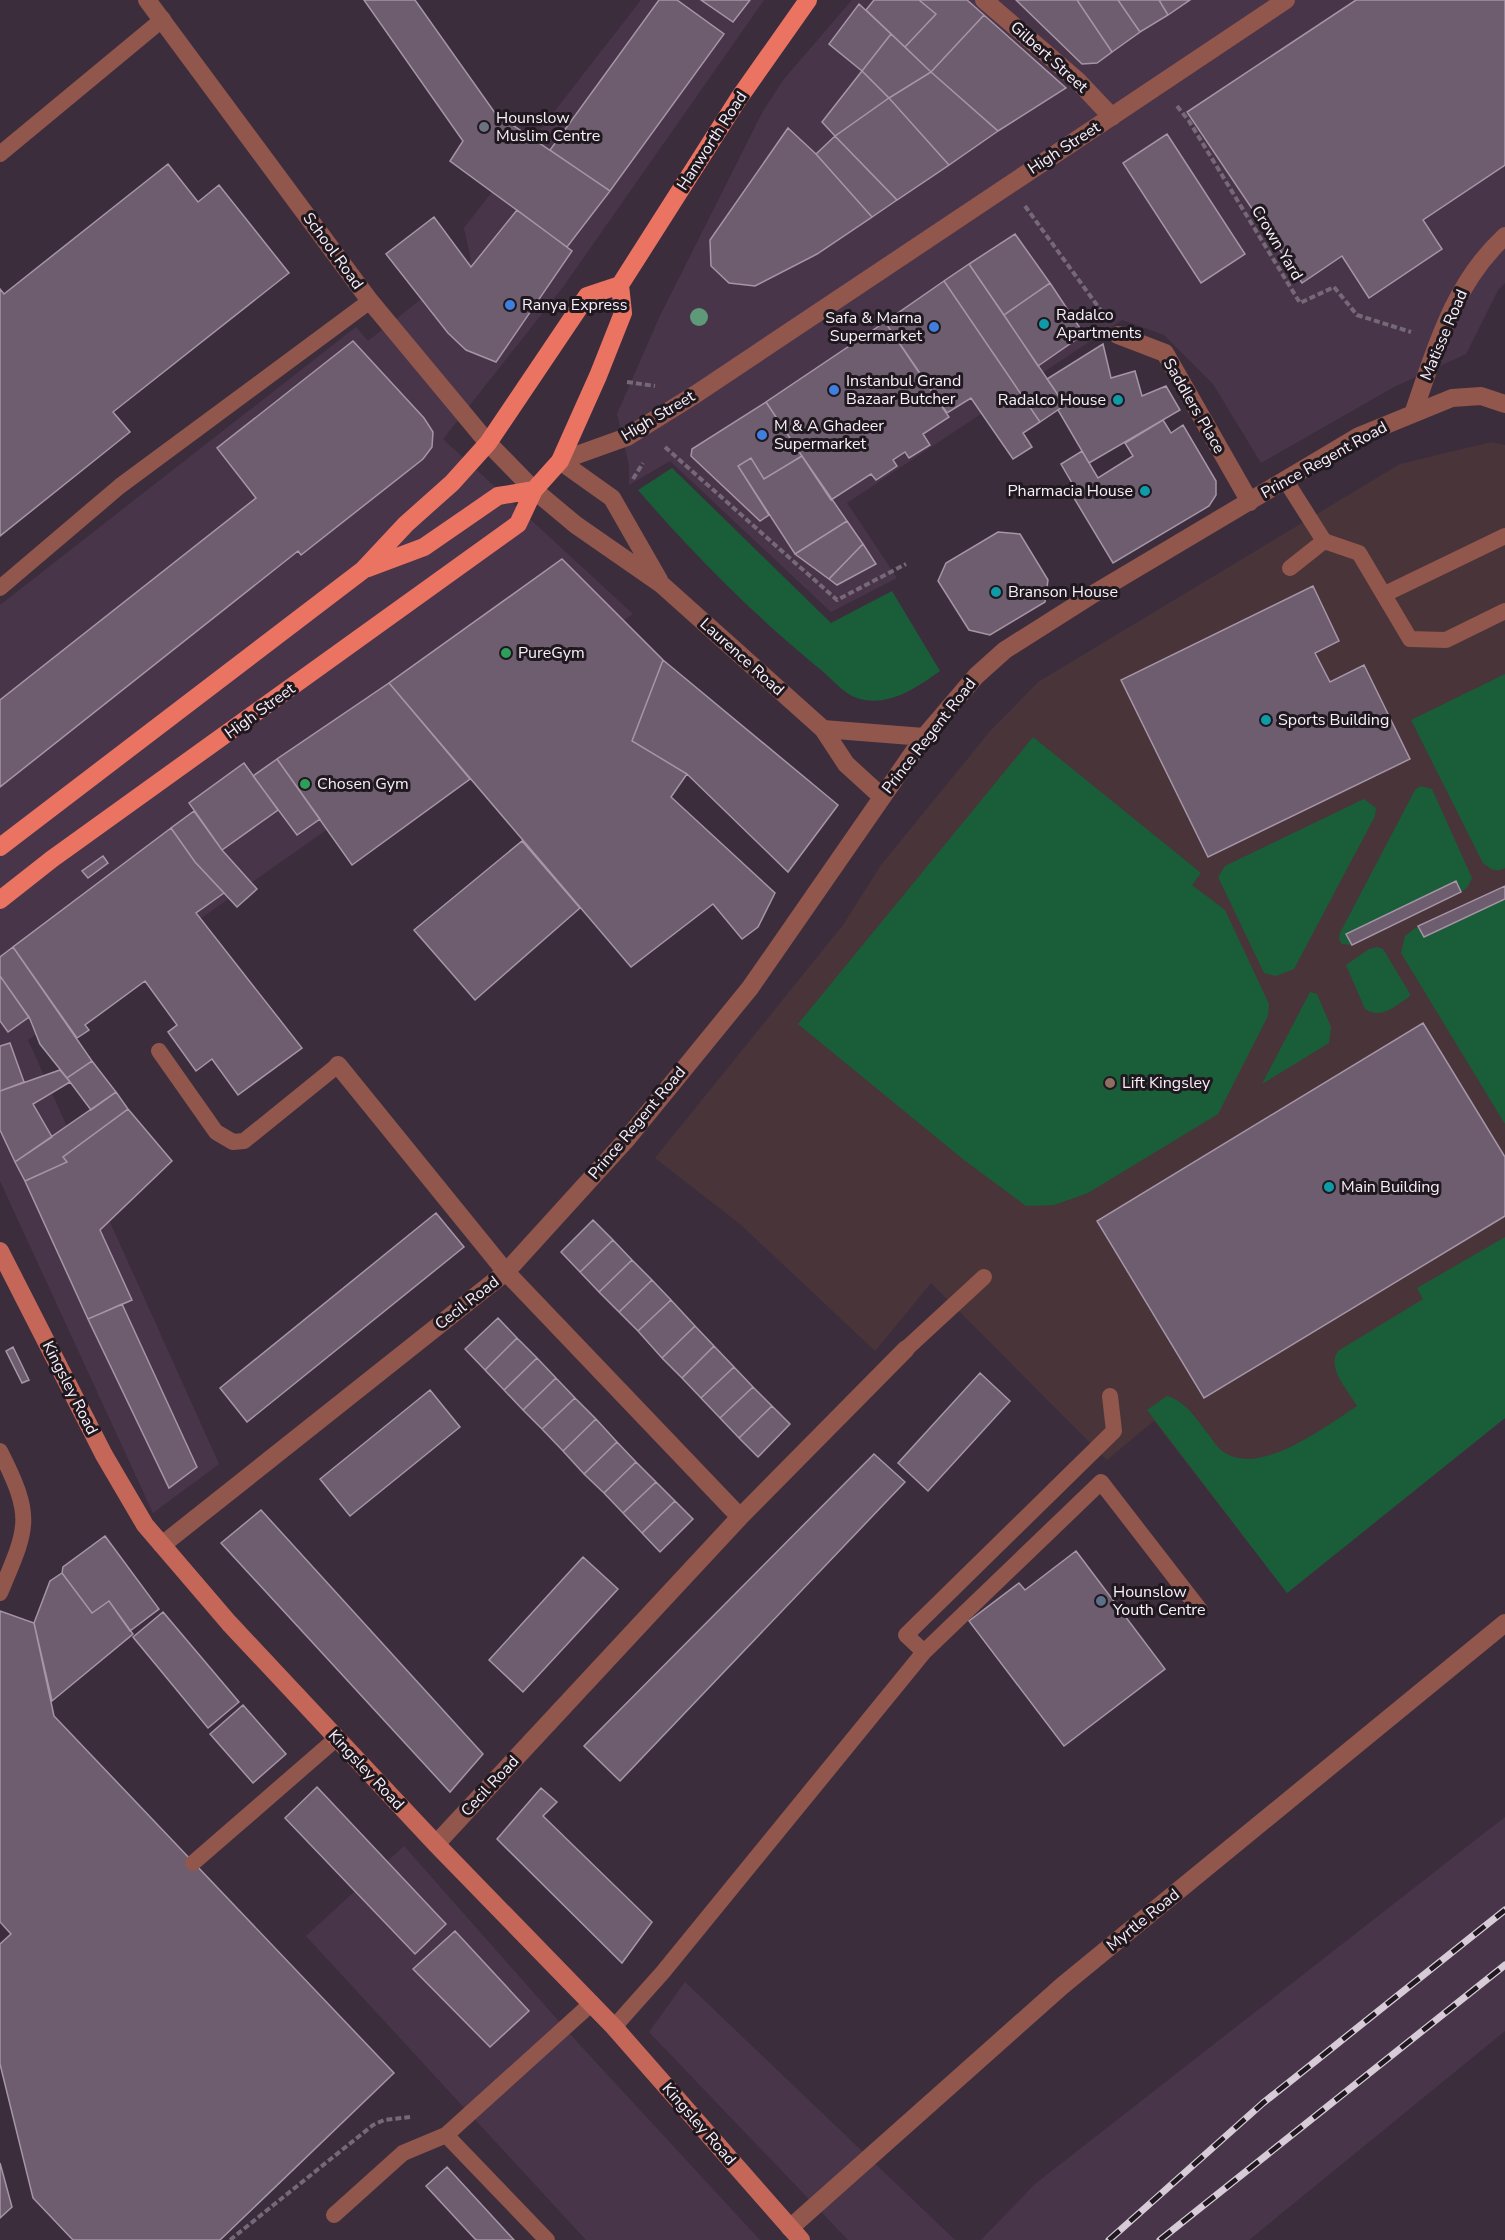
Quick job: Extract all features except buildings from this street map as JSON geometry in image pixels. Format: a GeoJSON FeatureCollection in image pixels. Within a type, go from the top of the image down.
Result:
{"type":"FeatureCollection","features":[{"type":"Feature","properties":{"kind":"main road","name":"Hanworth Road"},"geometry":{"type":"LineString","coordinates":[[620,285],[739,98],[808,0]]}},
{"type":"Feature","properties":{"kind":"main road"},"geometry":{"type":"LineString","coordinates":[[0,847],[363,570],[406,524],[452,483],[488,443],[588,296],[620,285],[623,313],[560,461]]}},
{"type":"Feature","properties":{"kind":"main road","name":"High Street"},"geometry":{"type":"LineString","coordinates":[[0,900],[52,859],[518,524],[534,490],[560,461]]}},
{"type":"Feature","properties":{"kind":"main road"},"geometry":{"type":"LineString","coordinates":[[363,570],[424,547],[498,496],[534,490]]}},
{"type":"Feature","properties":{"kind":"street","name":"School Road"},"geometry":{"type":"LineString","coordinates":[[147,0],[370,301],[488,443],[534,490]]}},
{"type":"Feature","properties":{"kind":"street","name":"Gilbert Street"},"geometry":{"type":"LineString","coordinates":[[984,0],[1077,80],[1112,117]]}},
{"type":"Feature","properties":{"kind":"street","name":"High Street"},"geometry":{"type":"LineString","coordinates":[[560,461],[627,437],[1286,0]]}},
{"type":"Feature","properties":{"kind":"street","name":"Matisse Road"},"geometry":{"type":"LineString","coordinates":[[1414,411],[1438,340],[1456,297],[1484,255],[1505,236]]}},
{"type":"Feature","properties":{"kind":"street","name":"Saddlers Place"},"geometry":{"type":"LineString","coordinates":[[1118,335],[1165,353],[1250,501]]}},
{"type":"Feature","properties":{"kind":"street","name":"Prince Regent Road"},"geometry":{"type":"LineString","coordinates":[[506,1272],[626,1140],[750,988],[924,737],[976,676],[1005,650],[1095,593],[1359,436],[1414,411],[1452,398],[1481,396],[1505,404]]}},
{"type":"Feature","properties":{"kind":"street","name":"Laurence Road"},"geometry":{"type":"LineString","coordinates":[[560,461],[612,498],[662,584]]}},
{"type":"Feature","properties":{"kind":"street","name":"Laurence Road"},"geometry":{"type":"LineString","coordinates":[[534,490],[576,525],[662,584],[823,729],[846,765],[881,796]]}},
{"type":"Feature","properties":{"kind":"street"},"geometry":{"type":"LineString","coordinates":[[823,729],[924,737]]}},
{"type":"Feature","properties":{"kind":"street"},"geometry":{"type":"LineString","coordinates":[[338,1065],[506,1272]]}},
{"type":"Feature","properties":{"kind":"street","name":"Kingsley Road"},"geometry":{"type":"LineString","coordinates":[[0,1251],[121,1486],[145,1524],[162,1545],[229,1623],[436,1844],[592,2003],[796,2234]]}},
{"type":"Feature","properties":{"kind":"street","name":"Cecil Road"},"geometry":{"type":"LineString","coordinates":[[162,1545],[506,1272],[740,1517]]}},
{"type":"Feature","properties":{"kind":"street","name":"Cecil Road"},"geometry":{"type":"LineString","coordinates":[[436,1844],[740,1517],[906,1349]]}},
{"type":"Feature","properties":{"kind":"street","name":"Myrtle Road"},"geometry":{"type":"LineString","coordinates":[[796,2234],[1062,1986],[1505,1623]]}},
{"type":"Feature","properties":{"kind":"lane"},"geometry":{"type":"LineString","coordinates":[[0,154],[163,20]]}},
{"type":"Feature","properties":{"kind":"lane"},"geometry":{"type":"LineString","coordinates":[[0,588],[120,486],[370,301]]}},
{"type":"Feature","properties":{"kind":"lane"},"geometry":{"type":"LineString","coordinates":[[1286,481],[1324,541],[1359,553],[1410,639],[1446,640],[1505,611]]}},
{"type":"Feature","properties":{"kind":"lane"},"geometry":{"type":"LineString","coordinates":[[1385,594],[1505,536]]}},
{"type":"Feature","properties":{"kind":"lane"},"geometry":{"type":"LineString","coordinates":[[1290,568],[1324,541]]}},
{"type":"Feature","properties":{"kind":"lane"},"geometry":{"type":"LineString","coordinates":[[159,1051],[216,1132],[233,1142],[244,1141],[338,1065]]}},
{"type":"Feature","properties":{"kind":"lane"},"geometry":{"type":"LineString","coordinates":[[906,1349],[984,1277]]}},
{"type":"Feature","properties":{"kind":"lane"},"geometry":{"type":"LineString","coordinates":[[924,1652],[906,1635],[1114,1431],[1110,1396]]}},
{"type":"Feature","properties":{"kind":"lane"},"geometry":{"type":"LineString","coordinates":[[0,1451],[21,1497],[24,1524],[18,1550],[0,1593]]}},
{"type":"Feature","properties":{"kind":"lane"},"geometry":{"type":"LineString","coordinates":[[614,2027],[663,1972],[924,1652],[1101,1482],[1200,1610]]}},
{"type":"Feature","properties":{"kind":"lane"},"geometry":{"type":"LineString","coordinates":[[193,1863],[337,1738]]}},
{"type":"Feature","properties":{"kind":"lane"},"geometry":{"type":"LineString","coordinates":[[334,2215],[403,2153],[446,2136],[592,2003]]}},
{"type":"Feature","properties":{"kind":"lane"},"geometry":{"type":"LineString","coordinates":[[446,2136],[547,2240]]}},
{"type":"Feature","properties":{"kind":"path","name":"Crown Yard"},"geometry":{"type":"LineString","coordinates":[[1189,121],[1299,303],[1334,287],[1357,315],[1438,340]]}},
{"type":"Feature","properties":{"kind":"path"},"geometry":{"type":"LineString","coordinates":[[1035,220],[1118,335]]}},
{"type":"Feature","properties":{"kind":"path"},"geometry":{"type":"LineString","coordinates":[[624,382],[651,383],[660,390]]}},
{"type":"Feature","properties":{"kind":"path"},"geometry":{"type":"LineString","coordinates":[[658,441],[837,600],[906,564]]}},
{"type":"Feature","properties":{"kind":"path"},"geometry":{"type":"LineString","coordinates":[[230,2240],[373,2125],[384,2120],[414,2117]]}},
{"type":"Feature","properties":{"kind":"shaded area"},"geometry":{"type":"Polygon","coordinates":[[[641,0],[764,0],[563,287],[443,439],[633,614],[28,1040],[219,1464],[153,1513],[0,1181],[0,605],[356,327],[368,341],[471,260],[464,228],[641,0]]]}},
{"type":"Feature","properties":{"kind":"shaded area"},"geometry":{"type":"Polygon","coordinates":[[[852,0],[1505,0],[1505,283],[1498,290],[1466,354],[1394,387],[1261,463],[1213,384],[1164,335],[1122,320],[847,503],[897,578],[831,612],[670,461],[629,485],[629,465],[617,414],[659,318],[763,111],[784,79],[852,0]]]}},
{"type":"Feature","properties":{"kind":"shaded area","name":"Lift Kingsley"},"geometry":{"type":"Polygon","coordinates":[[[1491,442],[1505,445],[1505,1418],[1287,1593],[1154,1421],[1107,1460],[931,1283],[875,1351],[741,1225],[655,1158],[843,925],[881,865],[991,730],[1038,682],[1400,464],[1491,442]]]}},
{"type":"Feature","properties":{"kind":"shaded area"},"geometry":{"type":"Polygon","coordinates":[[[1505,1817],[1505,2031],[1249,2240],[981,2240],[1035,2184],[1505,1817]]]}},
{"type":"Feature","properties":{"kind":"shaded area"},"geometry":{"type":"Polygon","coordinates":[[[404,1846],[579,2044],[760,2240],[586,2240],[306,1936],[404,1846]]]}},
{"type":"Feature","properties":{"kind":"shaded area"},"geometry":{"type":"Polygon","coordinates":[[[685,1982],[955,2240],[848,2240],[649,2032],[685,1982]]]}},
{"type":"Feature","properties":{"kind":"green space"},"geometry":{"type":"Polygon","coordinates":[[[672,468],[831,623],[892,591],[940,671],[911,690],[891,698],[868,700],[852,696],[772,628],[726,584],[638,490],[672,468]]]}},
{"type":"Feature","properties":{"kind":"green space"},"geometry":{"type":"Polygon","coordinates":[[[1505,674],[1505,868],[1496,870],[1483,863],[1411,720],[1505,674]]]}},
{"type":"Feature","properties":{"kind":"green space"},"geometry":{"type":"Polygon","coordinates":[[[1033,737],[1201,873],[1192,885],[1225,910],[1269,1004],[1268,1016],[1218,1114],[1088,1193],[1054,1205],[1026,1206],[964,1160],[798,1024],[1033,737]]]}},
{"type":"Feature","properties":{"kind":"green space"},"geometry":{"type":"Polygon","coordinates":[[[1420,786],[1432,789],[1472,878],[1467,888],[1461,892],[1455,881],[1347,934],[1352,945],[1342,944],[1339,939],[1340,933],[1415,790],[1420,786]]]}},
{"type":"Feature","properties":{"kind":"green space"},"geometry":{"type":"Polygon","coordinates":[[[1364,799],[1376,808],[1375,816],[1294,969],[1276,976],[1264,973],[1218,877],[1225,866],[1364,799]]]}},
{"type":"Feature","properties":{"kind":"green space"},"geometry":{"type":"Polygon","coordinates":[[[1505,899],[1505,1124],[1401,953],[1405,936],[1418,926],[1425,937],[1505,899]]]}},
{"type":"Feature","properties":{"kind":"green space"},"geometry":{"type":"Polygon","coordinates":[[[1377,947],[1383,949],[1410,994],[1393,1008],[1377,1013],[1365,1009],[1346,965],[1369,949],[1377,947]]]}},
{"type":"Feature","properties":{"kind":"green space"},"geometry":{"type":"Polygon","coordinates":[[[1310,992],[1317,994],[1331,1027],[1329,1043],[1262,1084],[1310,992]]]}},
{"type":"Feature","properties":{"kind":"green space"},"geometry":{"type":"Polygon","coordinates":[[[1505,1237],[1505,1418],[1287,1593],[1147,1410],[1167,1396],[1180,1402],[1191,1412],[1221,1450],[1236,1458],[1253,1459],[1272,1455],[1291,1447],[1357,1406],[1336,1372],[1335,1358],[1338,1351],[1423,1299],[1417,1288],[1505,1237]]]}},
{"type":"Feature","properties":{"kind":"railway"},"geometry":{"type":"LineString","coordinates":[[1109,2240],[1263,2103],[1505,1910]]}},
{"type":"Feature","properties":{"kind":"railway"},"geometry":{"type":"LineString","coordinates":[[1160,2240],[1505,1965]]}},
{"type":"Feature","properties":{"kind":"place","name":"Hounslow Muslim Centre"},"geometry":{"type":"Point","coordinates":[484,127]}},
{"type":"Feature","properties":{"kind":"place","name":"Ranya Express"},"geometry":{"type":"Point","coordinates":[510,305]}},
{"type":"Feature","properties":{"kind":"place","name":"Radalco Apartments"},"geometry":{"type":"Point","coordinates":[1044,324]}},
{"type":"Feature","properties":{"kind":"place","name":"Safa & Marna Supermarket"},"geometry":{"type":"Point","coordinates":[934,327]}},
{"type":"Feature","properties":{"kind":"place","name":"Instanbul Grand Bazaar Butcher"},"geometry":{"type":"Point","coordinates":[834,390]}},
{"type":"Feature","properties":{"kind":"place","name":"Radalco House"},"geometry":{"type":"Point","coordinates":[1118,400]}},
{"type":"Feature","properties":{"kind":"place","name":"M & A Ghadeer Supermarket"},"geometry":{"type":"Point","coordinates":[762,435]}},
{"type":"Feature","properties":{"kind":"place","name":"Pharmacia House"},"geometry":{"type":"Point","coordinates":[1145,491]}},
{"type":"Feature","properties":{"kind":"place","name":"Branson House"},"geometry":{"type":"Point","coordinates":[996,592]}},
{"type":"Feature","properties":{"kind":"place","name":"PureGym"},"geometry":{"type":"Point","coordinates":[506,653]}},
{"type":"Feature","properties":{"kind":"place","name":"Sports Building"},"geometry":{"type":"Point","coordinates":[1266,720]}},
{"type":"Feature","properties":{"kind":"place","name":"Chosen Gym"},"geometry":{"type":"Point","coordinates":[305,784]}},
{"type":"Feature","properties":{"kind":"place","name":"Lift Kingsley"},"geometry":{"type":"Point","coordinates":[1110,1083]}},
{"type":"Feature","properties":{"kind":"place","name":"Main Building"},"geometry":{"type":"Point","coordinates":[1329,1187]}},
{"type":"Feature","properties":{"kind":"place","name":"Hounslow Youth Centre"},"geometry":{"type":"Point","coordinates":[1101,1601]}}]}
